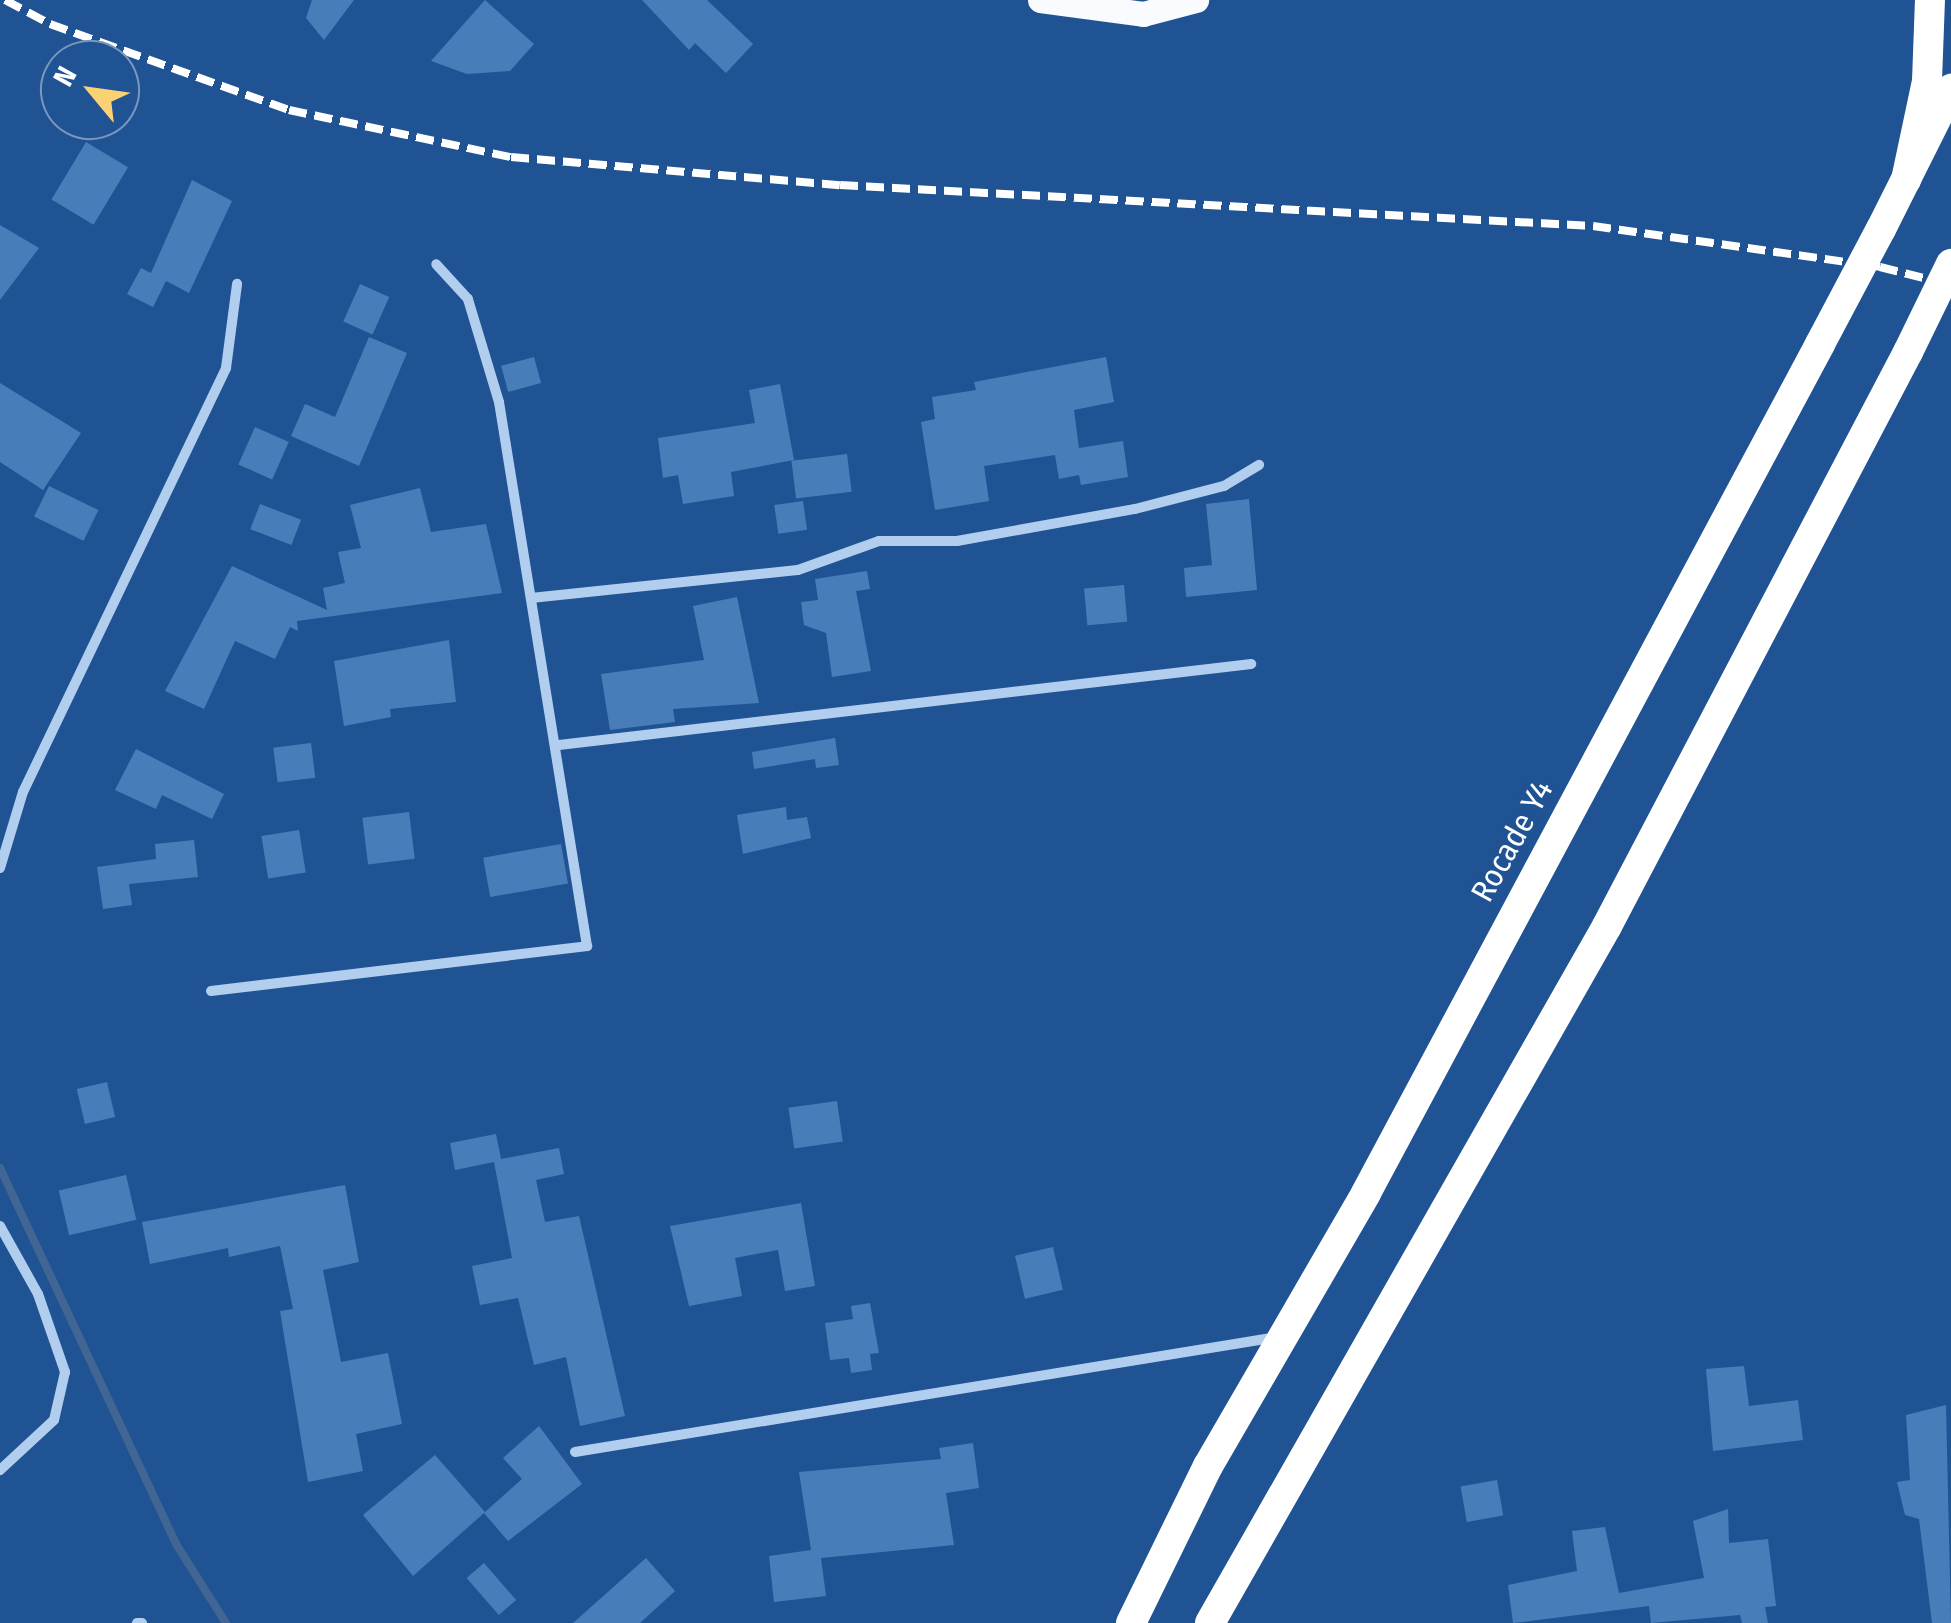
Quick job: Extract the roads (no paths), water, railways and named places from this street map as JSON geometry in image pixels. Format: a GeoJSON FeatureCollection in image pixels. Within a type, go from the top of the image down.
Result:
{"type":"FeatureCollection","features":[{"type":"Feature","properties":{"kind":"highway"},"geometry":{"type":"LineString","coordinates":[[1906,180],[1927,80],[1930,0]]}},
{"type":"Feature","properties":{"kind":"highway","name":"Rocade Y4"},"geometry":{"type":"LineString","coordinates":[[1131,1623],[1208,1466],[1288,1335],[1882,228],[1951,89]]}},
{"type":"Feature","properties":{"kind":"highway"},"geometry":{"type":"LineString","coordinates":[[1210,1623],[1607,926],[1951,264]]}},
{"type":"Feature","properties":{"kind":"main road"},"geometry":{"type":"LineString","coordinates":[[1040,0],[1144,14],[1196,0]]}},
{"type":"Feature","properties":{"kind":"street"},"geometry":{"type":"LineString","coordinates":[[211,991],[587,946],[559,745],[499,402],[468,299],[436,264]]}},
{"type":"Feature","properties":{"kind":"street"},"geometry":{"type":"LineString","coordinates":[[0,868],[23,792],[226,368],[237,284]]}},
{"type":"Feature","properties":{"kind":"street"},"geometry":{"type":"LineString","coordinates":[[531,598],[798,570],[879,541],[957,541],[1224,486],[1259,465]]}},
{"type":"Feature","properties":{"kind":"street"},"geometry":{"type":"LineString","coordinates":[[559,745],[1251,664]]}},
{"type":"Feature","properties":{"kind":"street"},"geometry":{"type":"LineString","coordinates":[[0,1226],[38,1294],[65,1372],[54,1420],[0,1470]]}},
{"type":"Feature","properties":{"kind":"street"},"geometry":{"type":"LineString","coordinates":[[575,1452],[1288,1335]]}},
{"type":"Feature","properties":{"kind":"waterway"},"geometry":{"type":"LineString","coordinates":[[0,1168],[176,1544],[226,1623]]}},
{"type":"Feature","properties":{"kind":"railway"},"geometry":{"type":"LineString","coordinates":[[5,0],[50,24],[289,110],[511,157],[840,185],[1593,226],[1880,267],[1951,285]]}}]}
